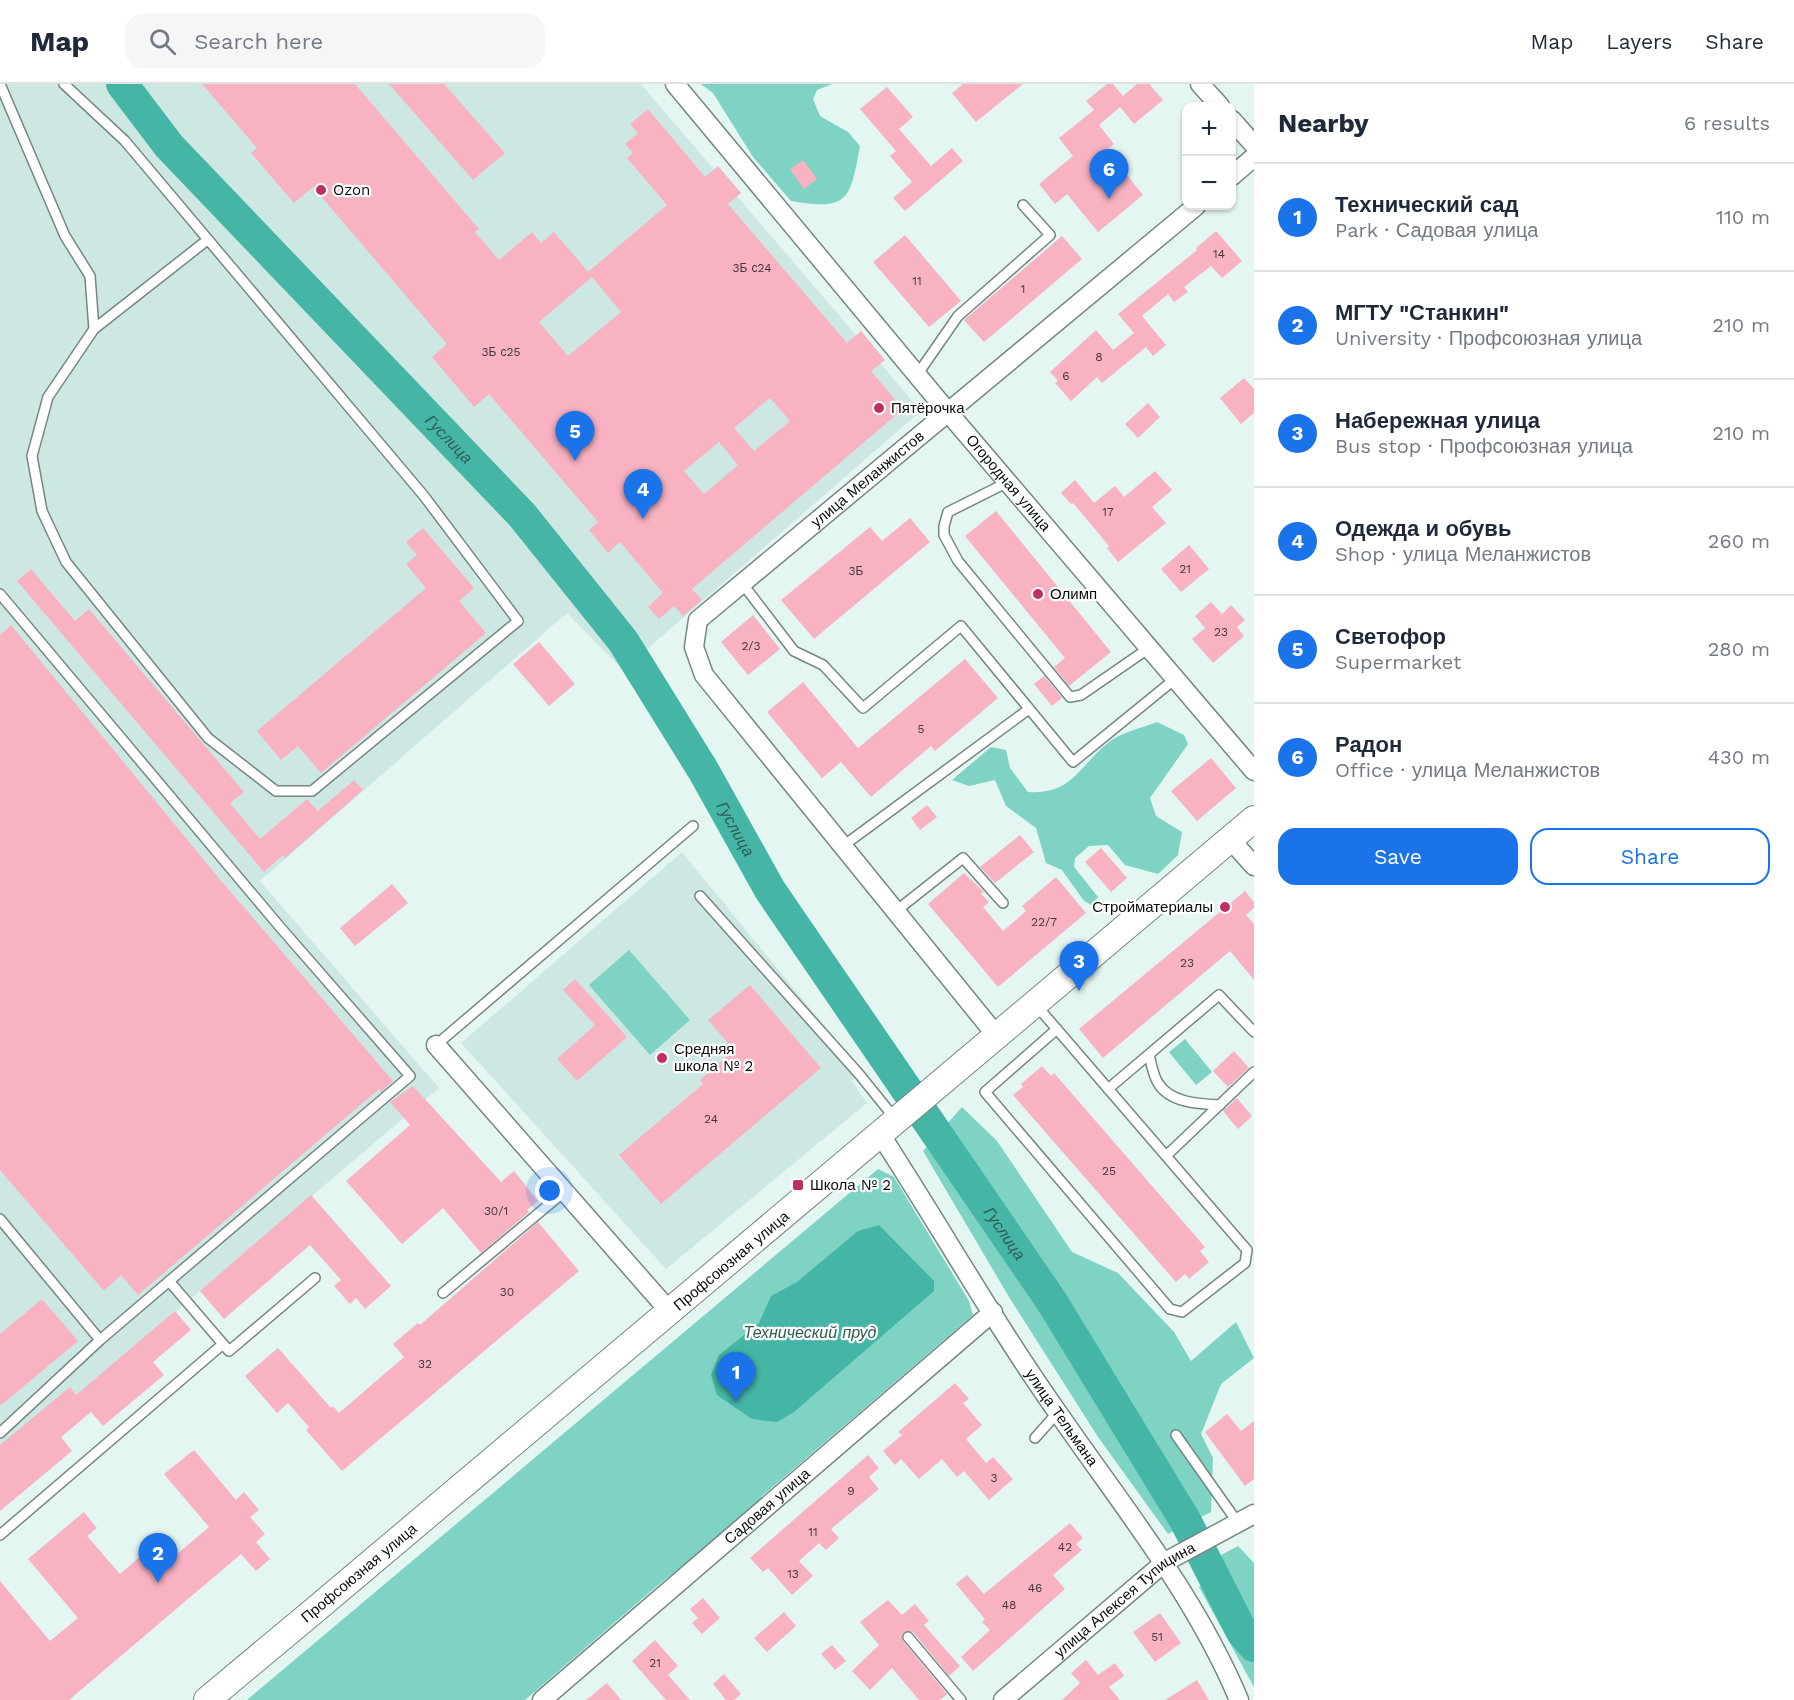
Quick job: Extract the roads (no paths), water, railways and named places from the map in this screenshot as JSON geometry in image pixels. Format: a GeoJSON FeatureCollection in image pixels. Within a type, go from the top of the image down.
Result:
{"type":"FeatureCollection","features":[{"type":"Feature","properties":{"kind":"main road","name":"Профсоюзная улица"},"geometry":{"type":"LineString","coordinates":[[207,1700],[938,1089],[996,1035],[1254,819]]}},
{"type":"Feature","properties":{"kind":"street","name":"Огородная улица"},"geometry":{"type":"LineString","coordinates":[[675,84],[947,411],[1254,771]]}},
{"type":"Feature","properties":{"kind":"street"},"geometry":{"type":"LineString","coordinates":[[1200,84],[1216,102]]}},
{"type":"Feature","properties":{"kind":"street"},"geometry":{"type":"LineString","coordinates":[[1236,125],[1254,145]]}},
{"type":"Feature","properties":{"kind":"street"},"geometry":{"type":"LineString","coordinates":[[1236,173],[1254,157]]}},
{"type":"Feature","properties":{"kind":"street","name":"улица Меланжистов"},"geometry":{"type":"LineString","coordinates":[[843,846],[704,675],[694,647],[698,620],[1191,210]]}},
{"type":"Feature","properties":{"kind":"street"},"geometry":{"type":"LineString","coordinates":[[1230,839],[1254,866]]}},
{"type":"Feature","properties":{"kind":"street"},"geometry":{"type":"LineString","coordinates":[[843,846],[996,1035]]}},
{"type":"Feature","properties":{"kind":"street"},"geometry":{"type":"LineString","coordinates":[[436,1045],[671,1313]]}},
{"type":"Feature","properties":{"kind":"street","name":"улица Тельмана"},"geometry":{"type":"LineString","coordinates":[[894,1126],[993,1312],[1058,1412],[1165,1562],[1206,1633],[1239,1700]]}},
{"type":"Feature","properties":{"kind":"street","name":"Садовая улица"},"geometry":{"type":"LineString","coordinates":[[542,1700],[993,1312]]}},
{"type":"Feature","properties":{"kind":"street","name":"улица Алексея Тупицина"},"geometry":{"type":"LineString","coordinates":[[1003,1700],[1165,1562],[1240,1522]]}},
{"type":"Feature","properties":{"kind":"lane"},"geometry":{"type":"LineString","coordinates":[[0,84],[65,236],[90,276],[94,329]]}},
{"type":"Feature","properties":{"kind":"lane"},"geometry":{"type":"LineString","coordinates":[[64,84],[125,141],[206,241],[424,496],[518,621],[312,791],[276,791],[208,738],[66,562],[42,511],[32,456],[48,397],[94,329],[206,241]]}},
{"type":"Feature","properties":{"kind":"lane"},"geometry":{"type":"LineString","coordinates":[[917,375],[958,316],[1050,235],[1023,205]]}},
{"type":"Feature","properties":{"kind":"lane"},"geometry":{"type":"LineString","coordinates":[[1008,482],[948,512],[944,526],[945,535],[958,561],[1070,697],[1081,695],[1149,648]]}},
{"type":"Feature","properties":{"kind":"lane"},"geometry":{"type":"LineString","coordinates":[[742,583],[794,651],[823,665],[863,708],[962,626],[1073,762],[1175,679]]}},
{"type":"Feature","properties":{"kind":"lane"},"geometry":{"type":"LineString","coordinates":[[0,1433],[100,1340],[410,1076],[1,599]]}},
{"type":"Feature","properties":{"kind":"lane"},"geometry":{"type":"LineString","coordinates":[[843,846],[1029,709]]}},
{"type":"Feature","properties":{"kind":"lane"},"geometry":{"type":"LineString","coordinates":[[436,1045],[693,826]]}},
{"type":"Feature","properties":{"kind":"lane"},"geometry":{"type":"LineString","coordinates":[[896,911],[963,858],[1003,903]]}},
{"type":"Feature","properties":{"kind":"lane"},"geometry":{"type":"LineString","coordinates":[[700,896],[859,1074],[894,1126]]}},
{"type":"Feature","properties":{"kind":"lane"},"geometry":{"type":"LineString","coordinates":[[1108,1089],[1219,995],[1254,1032]]}},
{"type":"Feature","properties":{"kind":"lane"},"geometry":{"type":"LineString","coordinates":[[1034,1004],[1057,1029],[1247,1250],[1245,1263],[1182,1312],[1170,1309],[985,1092],[1057,1029]]}},
{"type":"Feature","properties":{"kind":"lane"},"geometry":{"type":"LineString","coordinates":[[1149,1054],[1158,1083],[1174,1096],[1193,1103],[1220,1105]]}},
{"type":"Feature","properties":{"kind":"lane"},"geometry":{"type":"LineString","coordinates":[[1166,1156],[1254,1072]]}},
{"type":"Feature","properties":{"kind":"lane"},"geometry":{"type":"LineString","coordinates":[[443,1293],[564,1192]]}},
{"type":"Feature","properties":{"kind":"lane"},"geometry":{"type":"LineString","coordinates":[[0,1219],[100,1340]]}},
{"type":"Feature","properties":{"kind":"lane"},"geometry":{"type":"LineString","coordinates":[[169,1281],[229,1352],[315,1278]]}},
{"type":"Feature","properties":{"kind":"lane"},"geometry":{"type":"LineString","coordinates":[[0,1535],[223,1344]]}},
{"type":"Feature","properties":{"kind":"lane"},"geometry":{"type":"LineString","coordinates":[[1035,1438],[1058,1412]]}},
{"type":"Feature","properties":{"kind":"lane"},"geometry":{"type":"LineString","coordinates":[[1176,1434],[1240,1522]]}},
{"type":"Feature","properties":{"kind":"lane"},"geometry":{"type":"LineString","coordinates":[[908,1637],[961,1700]]}},
{"type":"Feature","properties":{"kind":"water","name":"Технический пруд"},"geometry":{"type":"Polygon","coordinates":[[[879,1225],[934,1281],[934,1291],[794,1412],[777,1422],[752,1419],[717,1395],[711,1375],[719,1355],[759,1323],[771,1296],[797,1282],[858,1231],[879,1225]]]}},
{"type":"Feature","properties":{"kind":"waterway","name":"Гуслица"},"geometry":{"type":"LineString","coordinates":[[122,84],[169,146],[522,515],[623,641],[703,770],[770,890],[1052,1302],[1185,1520],[1242,1632],[1254,1646]]}},
{"type":"Feature","properties":{"kind":"place","name":"Ozon"},"geometry":{"type":"Point","coordinates":[321,190]}},
{"type":"Feature","properties":{"kind":"place","name":"Радон"},"geometry":{"type":"Point","coordinates":[1109,199]}},
{"type":"Feature","properties":{"kind":"place","name":"Пятёрочка"},"geometry":{"type":"Point","coordinates":[879,408]}},
{"type":"Feature","properties":{"kind":"place","name":"Светофор"},"geometry":{"type":"Point","coordinates":[575,461]}},
{"type":"Feature","properties":{"kind":"place","name":"Одежда и обувь"},"geometry":{"type":"Point","coordinates":[643,519]}},
{"type":"Feature","properties":{"kind":"place","name":"Олимп"},"geometry":{"type":"Point","coordinates":[1038,594]}},
{"type":"Feature","properties":{"kind":"place","name":"Стройматериалы"},"geometry":{"type":"Point","coordinates":[1225,907]}},
{"type":"Feature","properties":{"kind":"place","name":"Набережная улица"},"geometry":{"type":"Point","coordinates":[1079,991]}},
{"type":"Feature","properties":{"kind":"place","name":"Средняя школа № 2"},"geometry":{"type":"Point","coordinates":[662,1058]}},
{"type":"Feature","properties":{"kind":"place","name":"Школа № 2"},"geometry":{"type":"Point","coordinates":[798,1185]}},
{"type":"Feature","properties":{"kind":"place","name":"Технический сад"},"geometry":{"type":"Point","coordinates":[736,1402]}},
{"type":"Feature","properties":{"kind":"place","name":"МГТУ \"Станкин\""},"geometry":{"type":"Point","coordinates":[158,1583]}}]}
